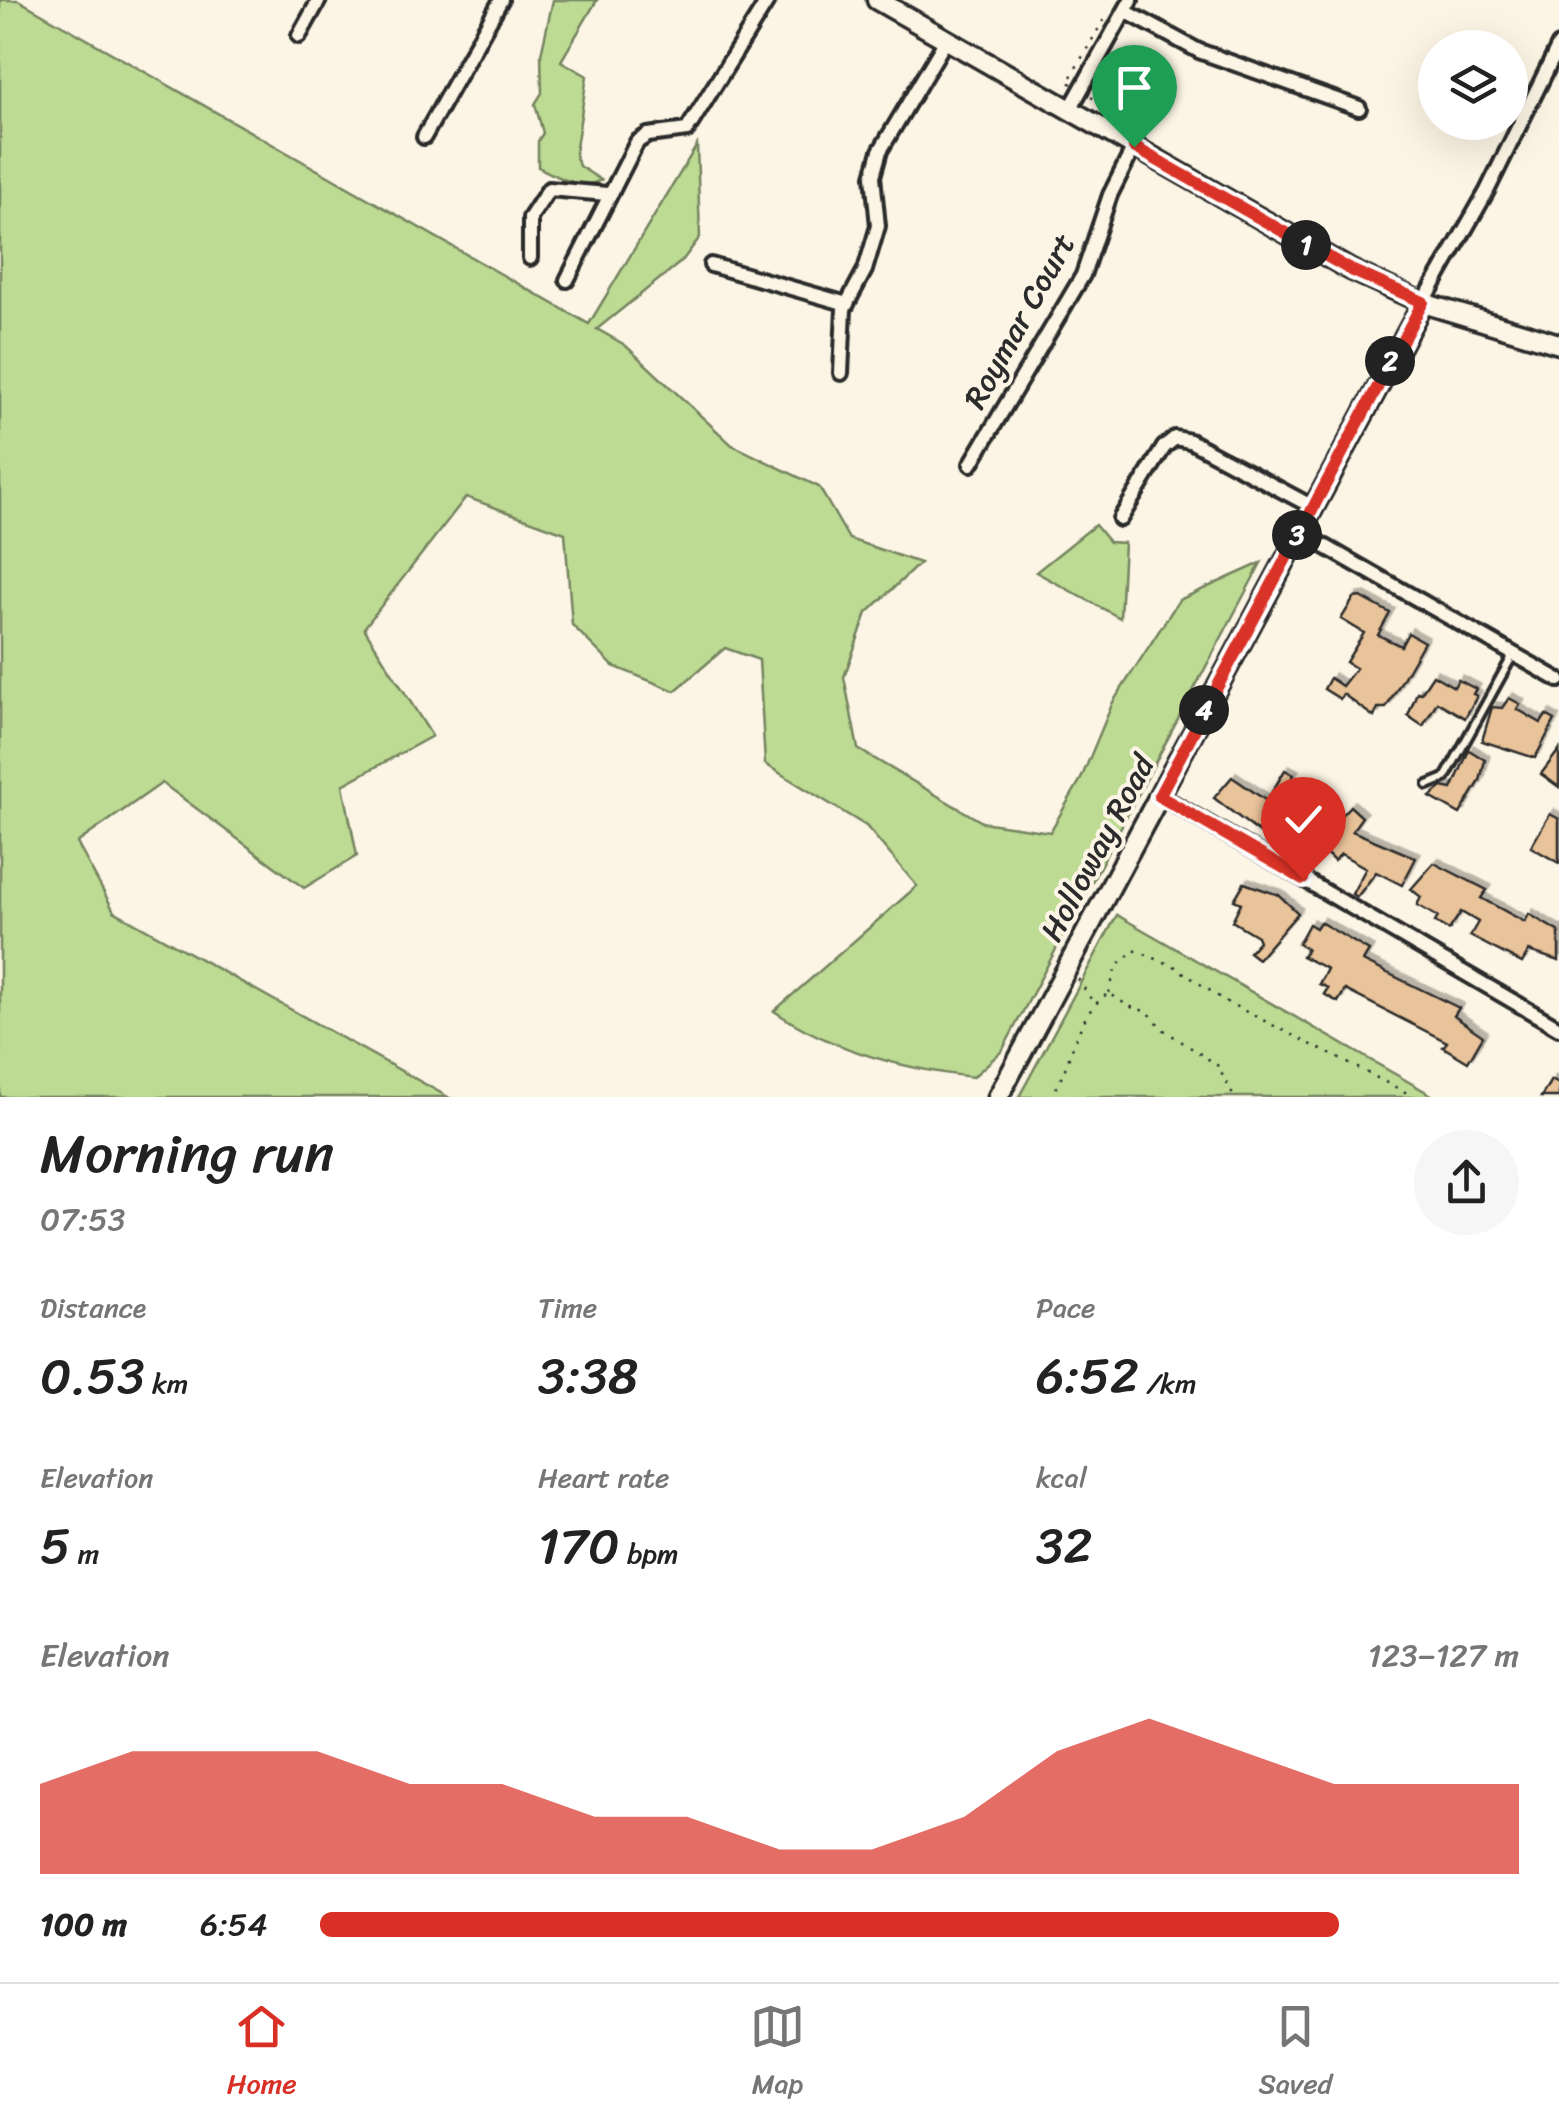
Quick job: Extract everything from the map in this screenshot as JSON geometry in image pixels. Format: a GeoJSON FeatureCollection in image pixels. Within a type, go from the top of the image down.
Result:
{"type":"FeatureCollection","features":[{"type":"Feature","properties":{"kind":"main road"},"geometry":{"type":"LineString","coordinates":[[890,3],[946,40],[1351,270],[1423,302],[1559,344]]}},
{"type":"Feature","properties":{"kind":"main road","name":"Holloway Road"},"geometry":{"type":"LineString","coordinates":[[998,1097],[1423,302]]}},
{"type":"Feature","properties":{"kind":"street"},"geometry":{"type":"LineString","coordinates":[[299,36],[319,0]]}},
{"type":"Feature","properties":{"kind":"street"},"geometry":{"type":"LineString","coordinates":[[424,137],[501,0]]}},
{"type":"Feature","properties":{"kind":"street"},"geometry":{"type":"LineString","coordinates":[[567,280],[607,194],[642,137],[679,134],[693,123],[768,0]]}},
{"type":"Feature","properties":{"kind":"street"},"geometry":{"type":"LineString","coordinates":[[1070,111],[1128,5],[1199,52],[1359,108]]}},
{"type":"Feature","properties":{"kind":"street"},"geometry":{"type":"LineString","coordinates":[[841,373],[846,304],[874,249],[878,226],[873,176],[880,152],[946,40]]}},
{"type":"Feature","properties":{"kind":"street","name":"Holloway Road"},"geometry":{"type":"LineString","coordinates":[[1423,302],[1487,191],[1558,49]]}},
{"type":"Feature","properties":{"kind":"street","name":"Roymar Court"},"geometry":{"type":"LineString","coordinates":[[971,464],[1083,275],[1110,195],[1134,147]]}},
{"type":"Feature","properties":{"kind":"street"},"geometry":{"type":"LineString","coordinates":[[530,258],[530,218],[549,189],[607,194]]}},
{"type":"Feature","properties":{"kind":"street"},"geometry":{"type":"LineString","coordinates":[[710,265],[846,304]]}},
{"type":"Feature","properties":{"kind":"street"},"geometry":{"type":"LineString","coordinates":[[1120,519],[1164,447],[1175,438],[1190,440],[1312,506]]}},
{"type":"Feature","properties":{"kind":"street"},"geometry":{"type":"LineString","coordinates":[[1298,531],[1559,680]]}},
{"type":"Feature","properties":{"kind":"street"},"geometry":{"type":"LineString","coordinates":[[1159,796],[1559,1028]]}},
{"type":"Feature","properties":{"kind":"lane"},"geometry":{"type":"LineString","coordinates":[[1428,785],[1445,778],[1514,654]]}},
{"type":"Feature","properties":{"kind":"path"},"geometry":{"type":"LineString","coordinates":[[1050,1097],[1062,1082],[1094,1003],[1109,993],[1116,967],[1134,950],[1174,966],[1225,1001],[1415,1097]]}},
{"type":"Feature","properties":{"kind":"path"},"geometry":{"type":"LineString","coordinates":[[1068,965],[1094,1003]]}},
{"type":"Feature","properties":{"kind":"path"},"geometry":{"type":"LineString","coordinates":[[1109,993],[1148,1012],[1164,1030],[1217,1065],[1234,1097]]}},
{"type":"Feature","properties":{"kind":"green space"},"geometry":{"type":"Polygon","coordinates":[[[0,0],[18,0],[589,324],[697,145],[700,237],[682,261],[597,329],[625,345],[732,445],[819,487],[849,539],[920,563],[867,613],[844,677],[858,749],[982,822],[1050,832],[1081,779],[1113,702],[1179,600],[1261,563],[1002,1051],[973,1077],[921,1069],[844,1047],[774,1011],[917,886],[866,826],[765,764],[759,660],[725,648],[675,691],[613,666],[572,625],[565,533],[466,497],[364,628],[432,736],[343,785],[357,856],[304,888],[162,783],[77,843],[114,911],[448,1097],[0,1097],[0,0]]]}},
{"type":"Feature","properties":{"kind":"green space"},"geometry":{"type":"Polygon","coordinates":[[[553,0],[597,0],[561,61],[587,76],[575,154],[579,166],[601,180],[593,183],[569,181],[538,167],[538,141],[543,133],[535,104],[542,93],[541,54],[553,0]]]}},
{"type":"Feature","properties":{"kind":"green space"},"geometry":{"type":"Polygon","coordinates":[[[1095,525],[1109,542],[1124,543],[1120,618],[1036,572],[1095,525]]]}},
{"type":"Feature","properties":{"kind":"green space"},"geometry":{"type":"Polygon","coordinates":[[[1117,915],[1435,1097],[1019,1097],[1117,915]]]}},
{"type":"Feature","properties":{"kind":"building"},"geometry":{"type":"Polygon","coordinates":[[[1361,597],[1390,613],[1378,635],[1401,646],[1408,633],[1424,642],[1386,708],[1378,708],[1374,717],[1343,694],[1340,699],[1324,689],[1330,678],[1342,686],[1356,668],[1346,662],[1364,633],[1341,619],[1354,598],[1361,597]]]}},
{"type":"Feature","properties":{"kind":"building"},"geometry":{"type":"Polygon","coordinates":[[[1433,675],[1454,687],[1458,680],[1476,689],[1473,694],[1477,696],[1465,718],[1437,702],[1423,726],[1408,716],[1417,692],[1421,693],[1433,675]]]}},
{"type":"Feature","properties":{"kind":"building"},"geometry":{"type":"Polygon","coordinates":[[[1509,698],[1520,704],[1517,709],[1541,723],[1546,715],[1555,720],[1535,758],[1482,741],[1492,707],[1502,708],[1509,698]]]}},
{"type":"Feature","properties":{"kind":"building"},"geometry":{"type":"Polygon","coordinates":[[[1469,750],[1485,760],[1480,781],[1460,814],[1430,797],[1442,787],[1452,789],[1469,750]]]}},
{"type":"Feature","properties":{"kind":"building"},"geometry":{"type":"Polygon","coordinates":[[[1559,750],[1559,787],[1541,774],[1559,750]]]}},
{"type":"Feature","properties":{"kind":"building"},"geometry":{"type":"Polygon","coordinates":[[[1285,770],[1294,775],[1277,802],[1269,797],[1285,770]]]}},
{"type":"Feature","properties":{"kind":"building"},"geometry":{"type":"Polygon","coordinates":[[[1232,777],[1293,819],[1304,801],[1318,810],[1305,834],[1301,830],[1294,840],[1269,825],[1261,834],[1214,798],[1232,777]]]}},
{"type":"Feature","properties":{"kind":"building"},"geometry":{"type":"Polygon","coordinates":[[[1350,806],[1362,817],[1352,831],[1416,858],[1402,885],[1376,872],[1357,897],[1352,894],[1366,868],[1341,854],[1334,861],[1315,843],[1350,806]]]}},
{"type":"Feature","properties":{"kind":"building"},"geometry":{"type":"Polygon","coordinates":[[[1550,814],[1559,819],[1559,863],[1531,847],[1550,814]]]}},
{"type":"Feature","properties":{"kind":"building"},"geometry":{"type":"Polygon","coordinates":[[[1434,863],[1487,890],[1481,898],[1525,922],[1529,914],[1559,932],[1559,961],[1529,951],[1522,963],[1470,936],[1478,922],[1461,912],[1449,930],[1435,922],[1438,917],[1417,905],[1421,897],[1411,889],[1434,863]]]}},
{"type":"Feature","properties":{"kind":"building"},"geometry":{"type":"Polygon","coordinates":[[[1244,883],[1279,895],[1298,913],[1258,959],[1249,952],[1259,941],[1257,936],[1232,921],[1241,903],[1234,900],[1244,883]]]}},
{"type":"Feature","properties":{"kind":"building"},"geometry":{"type":"Polygon","coordinates":[[[1320,922],[1369,951],[1363,961],[1459,1008],[1454,1016],[1483,1036],[1468,1062],[1443,1047],[1447,1042],[1345,990],[1338,1002],[1324,994],[1328,988],[1319,984],[1327,969],[1302,956],[1307,949],[1298,944],[1309,924],[1316,928],[1320,922]]]}},
{"type":"Feature","properties":{"kind":"building"},"geometry":{"type":"Polygon","coordinates":[[[1551,1080],[1559,1084],[1559,1097],[1541,1097],[1551,1080]]]}},
{"type":"Feature","properties":{"kind":"route"},"geometry":{"type":"LineString","coordinates":[[1134,147],[1351,270],[1423,302],[1159,796],[1303,879]]}}]}
